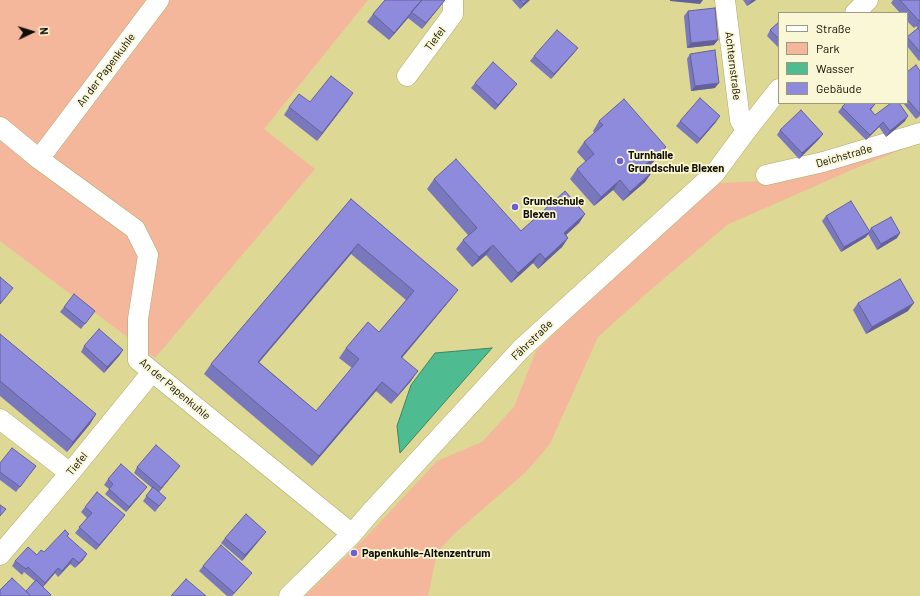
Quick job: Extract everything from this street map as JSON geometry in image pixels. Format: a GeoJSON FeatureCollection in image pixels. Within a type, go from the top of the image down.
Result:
{"type":"FeatureCollection","features":[{"type":"Feature","properties":{"kind":"street","name":"An der Papenkuhle"},"geometry":{"type":"LineString","coordinates":[[39,159],[159,0]]}},
{"type":"Feature","properties":{"kind":"street","name":"Tiefel"},"geometry":{"type":"LineString","coordinates":[[407,76],[453,14],[453,0]]}},
{"type":"Feature","properties":{"kind":"street","name":"Achternstraße"},"geometry":{"type":"LineString","coordinates":[[725,0],[740,120],[746,130]]}},
{"type":"Feature","properties":{"kind":"street"},"geometry":{"type":"LineString","coordinates":[[856,12],[868,0]]}},
{"type":"Feature","properties":{"kind":"street","name":"Fährstraße"},"geometry":{"type":"LineString","coordinates":[[289,596],[352,534],[375,507],[521,350],[715,172],[778,90]]}},
{"type":"Feature","properties":{"kind":"street","name":"An der Papenkuhle"},"geometry":{"type":"LineString","coordinates":[[0,127],[39,159],[135,229],[148,254],[138,319],[138,360],[352,534]]}},
{"type":"Feature","properties":{"kind":"street","name":"Deichstraße"},"geometry":{"type":"LineString","coordinates":[[766,175],[823,162],[920,133]]}},
{"type":"Feature","properties":{"kind":"street","name":"Tiefel"},"geometry":{"type":"LineString","coordinates":[[0,555],[70,473],[152,372]]}},
{"type":"Feature","properties":{"kind":"street"},"geometry":{"type":"LineString","coordinates":[[0,419],[70,473]]}},
{"type":"Feature","properties":{"kind":"green space"},"geometry":{"type":"Polygon","coordinates":[[[0,0],[368,0],[264,129],[315,169],[155,358],[0,241],[0,0]]]}},
{"type":"Feature","properties":{"kind":"green space"},"geometry":{"type":"Polygon","coordinates":[[[920,142],[856,168],[727,225],[598,337],[550,444],[526,472],[454,534],[437,552],[428,596],[305,596],[370,533],[437,461],[482,442],[514,407],[536,351],[625,266],[719,183],[763,181],[920,142]]]}},
{"type":"Feature","properties":{"kind":"water"},"geometry":{"type":"Polygon","coordinates":[[[492,348],[400,453],[397,426],[411,385],[435,353],[492,348]]]}},
{"type":"Feature","properties":{"kind":"building"},"geometry":{"type":"Polygon","coordinates":[[[385,0],[422,0],[394,33],[373,14],[385,0]]]}},
{"type":"Feature","properties":{"kind":"building"},"geometry":{"type":"Polygon","coordinates":[[[422,0],[445,0],[426,23],[411,12],[422,0]]]}},
{"type":"Feature","properties":{"kind":"building"},"geometry":{"type":"Polygon","coordinates":[[[520,0],[528,0],[523,4],[520,0]]]}},
{"type":"Feature","properties":{"kind":"building"},"geometry":{"type":"Polygon","coordinates":[[[900,0],[920,0],[919,21],[900,0]]]}},
{"type":"Feature","properties":{"kind":"building"},"geometry":{"type":"Polygon","coordinates":[[[715,8],[718,40],[691,43],[688,11],[715,8]]]}},
{"type":"Feature","properties":{"kind":"building"},"geometry":{"type":"Polygon","coordinates":[[[778,23],[778,38],[770,30],[778,23]]]}},
{"type":"Feature","properties":{"kind":"building"},"geometry":{"type":"Polygon","coordinates":[[[918,28],[920,31],[920,52],[908,38],[908,36],[918,28]]]}},
{"type":"Feature","properties":{"kind":"building"},"geometry":{"type":"Polygon","coordinates":[[[557,30],[578,48],[554,74],[534,56],[557,30]]]}},
{"type":"Feature","properties":{"kind":"building"},"geometry":{"type":"Polygon","coordinates":[[[715,50],[719,83],[695,86],[690,54],[715,50]]]}},
{"type":"Feature","properties":{"kind":"building"},"geometry":{"type":"Polygon","coordinates":[[[493,62],[517,84],[498,105],[475,83],[493,62]]]}},
{"type":"Feature","properties":{"kind":"building"},"geometry":{"type":"Polygon","coordinates":[[[916,65],[920,71],[920,114],[908,100],[908,71],[916,65]]]}},
{"type":"Feature","properties":{"kind":"building"},"geometry":{"type":"Polygon","coordinates":[[[331,76],[353,93],[322,133],[289,107],[299,94],[310,102],[331,76]]]}},
{"type":"Feature","properties":{"kind":"building"},"geometry":{"type":"Polygon","coordinates":[[[700,98],[720,116],[700,139],[680,121],[700,98]]]}},
{"type":"Feature","properties":{"kind":"building","name":"Turnhalle Grundschule Blexen"},"geometry":{"type":"Polygon","coordinates":[[[624,99],[666,147],[645,165],[652,172],[630,192],[620,180],[601,197],[577,169],[594,154],[584,142],[603,125],[599,121],[624,99]]]}},
{"type":"Feature","properties":{"kind":"building"},"geometry":{"type":"Polygon","coordinates":[[[845,104],[875,104],[870,109],[875,115],[890,104],[900,104],[908,116],[890,131],[883,122],[870,135],[842,107],[845,104]]]}},
{"type":"Feature","properties":{"kind":"building"},"geometry":{"type":"Polygon","coordinates":[[[801,110],[823,134],[802,153],[780,130],[801,110]]]}},
{"type":"Feature","properties":{"kind":"building"},"geometry":{"type":"Polygon","coordinates":[[[456,159],[521,231],[565,191],[585,214],[564,233],[568,238],[545,259],[540,253],[518,273],[493,245],[479,257],[463,240],[477,228],[434,179],[456,159]]]}},
{"type":"Feature","properties":{"kind":"building"},"geometry":{"type":"Polygon","coordinates":[[[351,199],[458,290],[401,357],[418,371],[398,395],[382,382],[319,456],[211,364],[351,199]],[[358,244],[258,362],[316,411],[359,359],[346,348],[368,322],[379,332],[414,291],[358,244]]]}},
{"type":"Feature","properties":{"kind":"building"},"geometry":{"type":"Polygon","coordinates":[[[851,201],[870,232],[844,247],[826,216],[851,201]]]}},
{"type":"Feature","properties":{"kind":"building"},"geometry":{"type":"Polygon","coordinates":[[[891,217],[900,233],[881,244],[871,228],[891,217]]]}},
{"type":"Feature","properties":{"kind":"building"},"geometry":{"type":"Polygon","coordinates":[[[0,277],[13,288],[0,304],[0,277]]]}},
{"type":"Feature","properties":{"kind":"building"},"geometry":{"type":"Polygon","coordinates":[[[900,279],[914,303],[872,327],[858,303],[900,279]]]}},
{"type":"Feature","properties":{"kind":"building"},"geometry":{"type":"Polygon","coordinates":[[[74,294],[95,311],[85,324],[64,307],[74,294]]]}},
{"type":"Feature","properties":{"kind":"building"},"geometry":{"type":"Polygon","coordinates":[[[99,329],[123,350],[107,367],[84,346],[99,329]]]}},
{"type":"Feature","properties":{"kind":"building"},"geometry":{"type":"Polygon","coordinates":[[[0,334],[96,414],[73,442],[0,381],[0,334]]]}},
{"type":"Feature","properties":{"kind":"building"},"geometry":{"type":"Polygon","coordinates":[[[156,445],[180,466],[161,488],[137,467],[156,445]]]}},
{"type":"Feature","properties":{"kind":"building"},"geometry":{"type":"Polygon","coordinates":[[[12,448],[36,466],[20,487],[0,472],[0,463],[12,448]]]}},
{"type":"Feature","properties":{"kind":"building"},"geometry":{"type":"Polygon","coordinates":[[[121,464],[147,487],[129,507],[109,489],[113,484],[108,479],[121,464]]]}},
{"type":"Feature","properties":{"kind":"building"},"geometry":{"type":"Polygon","coordinates":[[[153,487],[166,498],[159,506],[146,496],[153,487]]]}},
{"type":"Feature","properties":{"kind":"building"},"geometry":{"type":"Polygon","coordinates":[[[97,492],[125,515],[99,545],[79,527],[92,513],[85,507],[97,492]]]}},
{"type":"Feature","properties":{"kind":"building"},"geometry":{"type":"Polygon","coordinates":[[[0,505],[6,509],[0,516],[0,505]]]}},
{"type":"Feature","properties":{"kind":"building"},"geometry":{"type":"Polygon","coordinates":[[[246,514],[266,532],[245,555],[225,538],[246,514]]]}},
{"type":"Feature","properties":{"kind":"building"},"geometry":{"type":"Polygon","coordinates":[[[65,530],[69,534],[67,536],[87,554],[79,563],[73,558],[62,571],[58,568],[45,583],[28,567],[26,569],[15,561],[28,547],[37,555],[41,550],[44,552],[65,530]]]}},
{"type":"Feature","properties":{"kind":"building"},"geometry":{"type":"Polygon","coordinates":[[[221,545],[252,573],[234,593],[203,566],[221,545]]]}},
{"type":"Feature","properties":{"kind":"building"},"geometry":{"type":"Polygon","coordinates":[[[12,578],[31,596],[0,596],[0,590],[12,578]]]}},
{"type":"Feature","properties":{"kind":"building"},"geometry":{"type":"Polygon","coordinates":[[[186,579],[206,596],[171,596],[186,579]]]}},
{"type":"Feature","properties":{"kind":"building"},"geometry":{"type":"Polygon","coordinates":[[[36,580],[51,595],[31,596],[26,591],[36,580]]]}},
{"type":"Feature","properties":{"kind":"place","name":"Turnhalle Grundschule Blexen"},"geometry":{"type":"Point","coordinates":[620,161]}},
{"type":"Feature","properties":{"kind":"place","name":"Grundschule Blexen"},"geometry":{"type":"Point","coordinates":[515,207]}},
{"type":"Feature","properties":{"kind":"place","name":"Papenkuhle-Altenzentrum"},"geometry":{"type":"Point","coordinates":[354,553]}}]}
